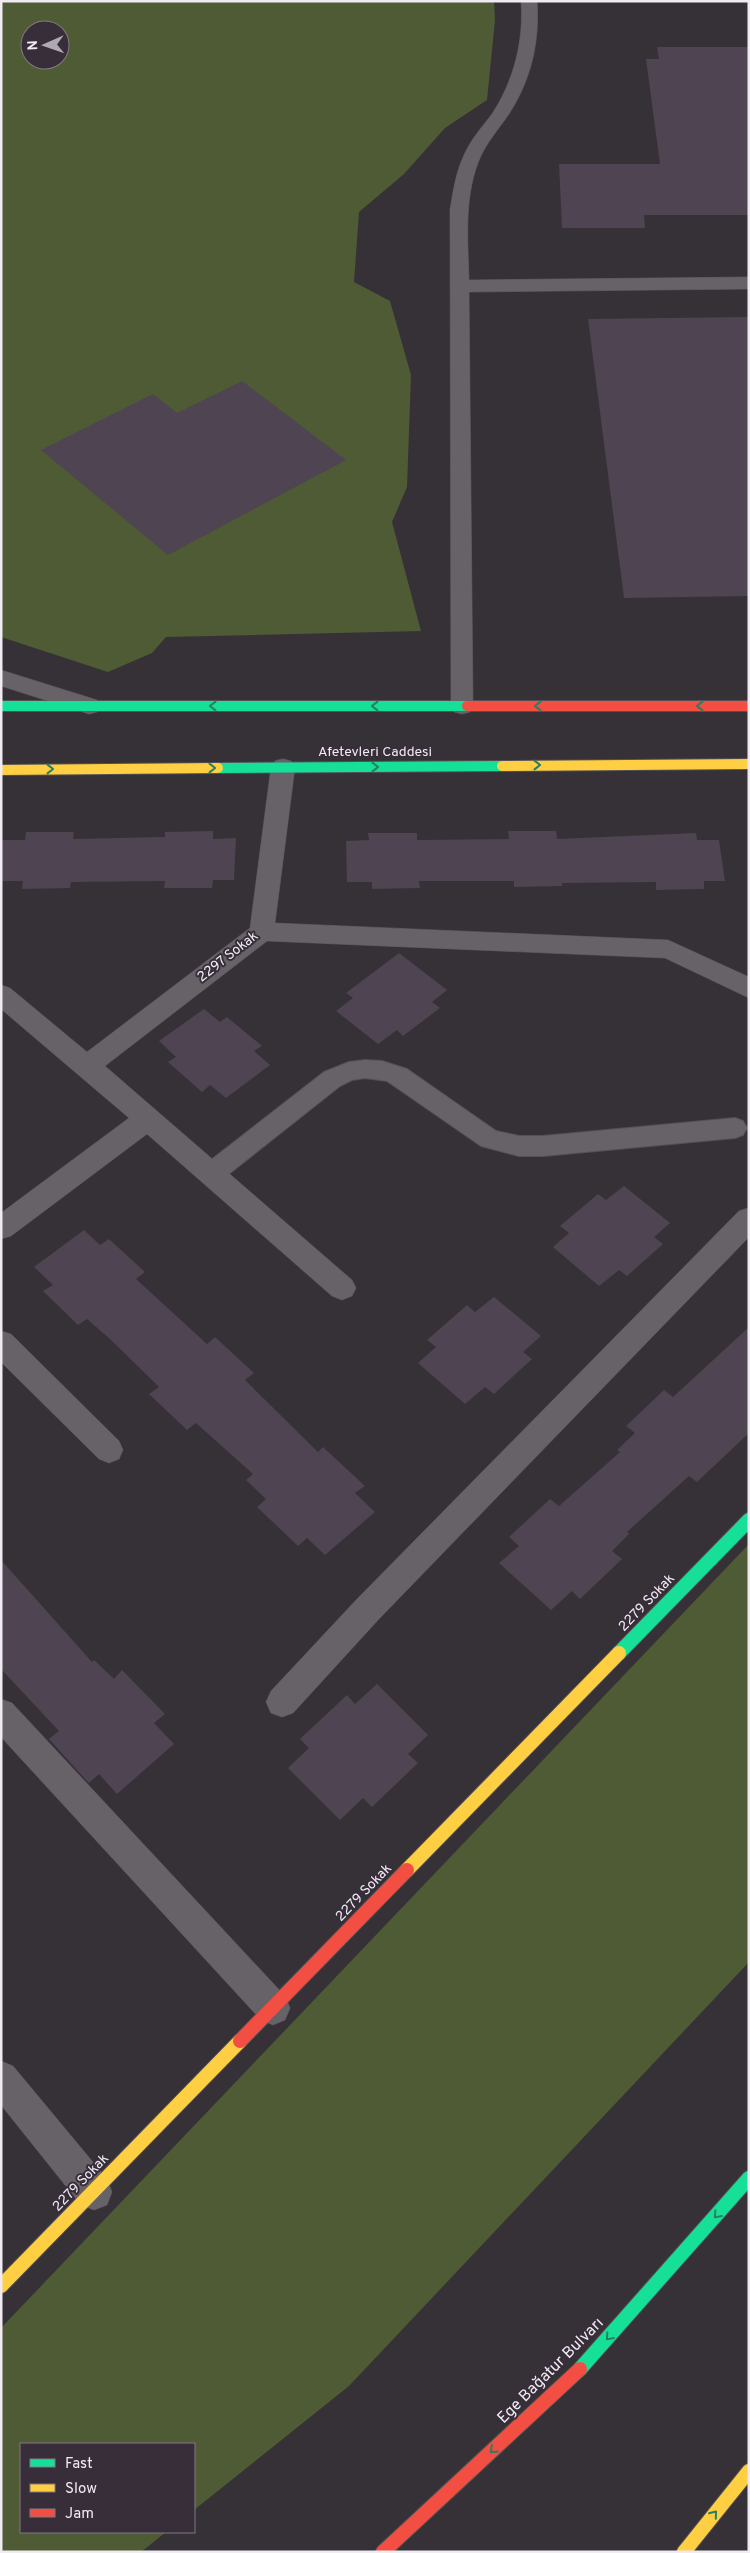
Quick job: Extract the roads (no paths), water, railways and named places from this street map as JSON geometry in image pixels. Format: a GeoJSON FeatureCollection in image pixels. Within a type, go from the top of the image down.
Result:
{"type":"FeatureCollection","features":[{"type":"Feature","properties":{"kind":"street"},"geometry":{"type":"LineString","coordinates":[[462,706],[459,210],[462,186],[478,146],[501,114],[515,86],[524,58],[529,32],[529,1]]}},
{"type":"Feature","properties":{"kind":"street"},"geometry":{"type":"LineString","coordinates":[[459,286],[749,283]]}},
{"type":"Feature","properties":{"kind":"street"},"geometry":{"type":"LineString","coordinates":[[1,678],[89,706]]}},
{"type":"Feature","properties":{"kind":"street"},"geometry":{"type":"LineString","coordinates":[[1,706],[749,706]]}},
{"type":"Feature","properties":{"kind":"street","name":"Afetevleri Caddesi"},"geometry":{"type":"LineString","coordinates":[[1,770],[749,764]]}},
{"type":"Feature","properties":{"kind":"street","name":"2297 Sokak"},"geometry":{"type":"LineString","coordinates":[[87,1066],[262,932],[283,768]]}},
{"type":"Feature","properties":{"kind":"street"},"geometry":{"type":"LineString","coordinates":[[262,932],[668,949],[749,988]]}},
{"type":"Feature","properties":{"kind":"street"},"geometry":{"type":"LineString","coordinates":[[1,995],[87,1066],[342,1288]]}},
{"type":"Feature","properties":{"kind":"street"},"geometry":{"type":"LineString","coordinates":[[1,1228],[148,1119]]}},
{"type":"Feature","properties":{"kind":"street"},"geometry":{"type":"LineString","coordinates":[[282,1702],[382,1595],[749,1220]]}},
{"type":"Feature","properties":{"kind":"street"},"geometry":{"type":"LineString","coordinates":[[1,1343],[108,1450]]}},
{"type":"Feature","properties":{"kind":"street","name":"2279 Sokak"},"geometry":{"type":"LineString","coordinates":[[1,2286],[749,1520]]}},
{"type":"Feature","properties":{"kind":"street"},"geometry":{"type":"LineString","coordinates":[[1,1714],[273,2008]]}},
{"type":"Feature","properties":{"kind":"street"},"geometry":{"type":"LineString","coordinates":[[1,2078],[94,2192]]}},
{"type":"Feature","properties":{"kind":"street","name":"Ege Bağatur Bulvarı"},"geometry":{"type":"LineString","coordinates":[[383,2552],[586,2363],[749,2178]]}},
{"type":"Feature","properties":{"kind":"street"},"geometry":{"type":"LineString","coordinates":[[684,2552],[749,2471]]}},
{"type":"Feature","properties":{"kind":"lane"},"geometry":{"type":"LineString","coordinates":[[211,1174],[332,1079],[348,1071],[367,1068],[384,1070],[399,1076],[489,1139],[519,1146],[543,1146],[735,1128]]}}]}
